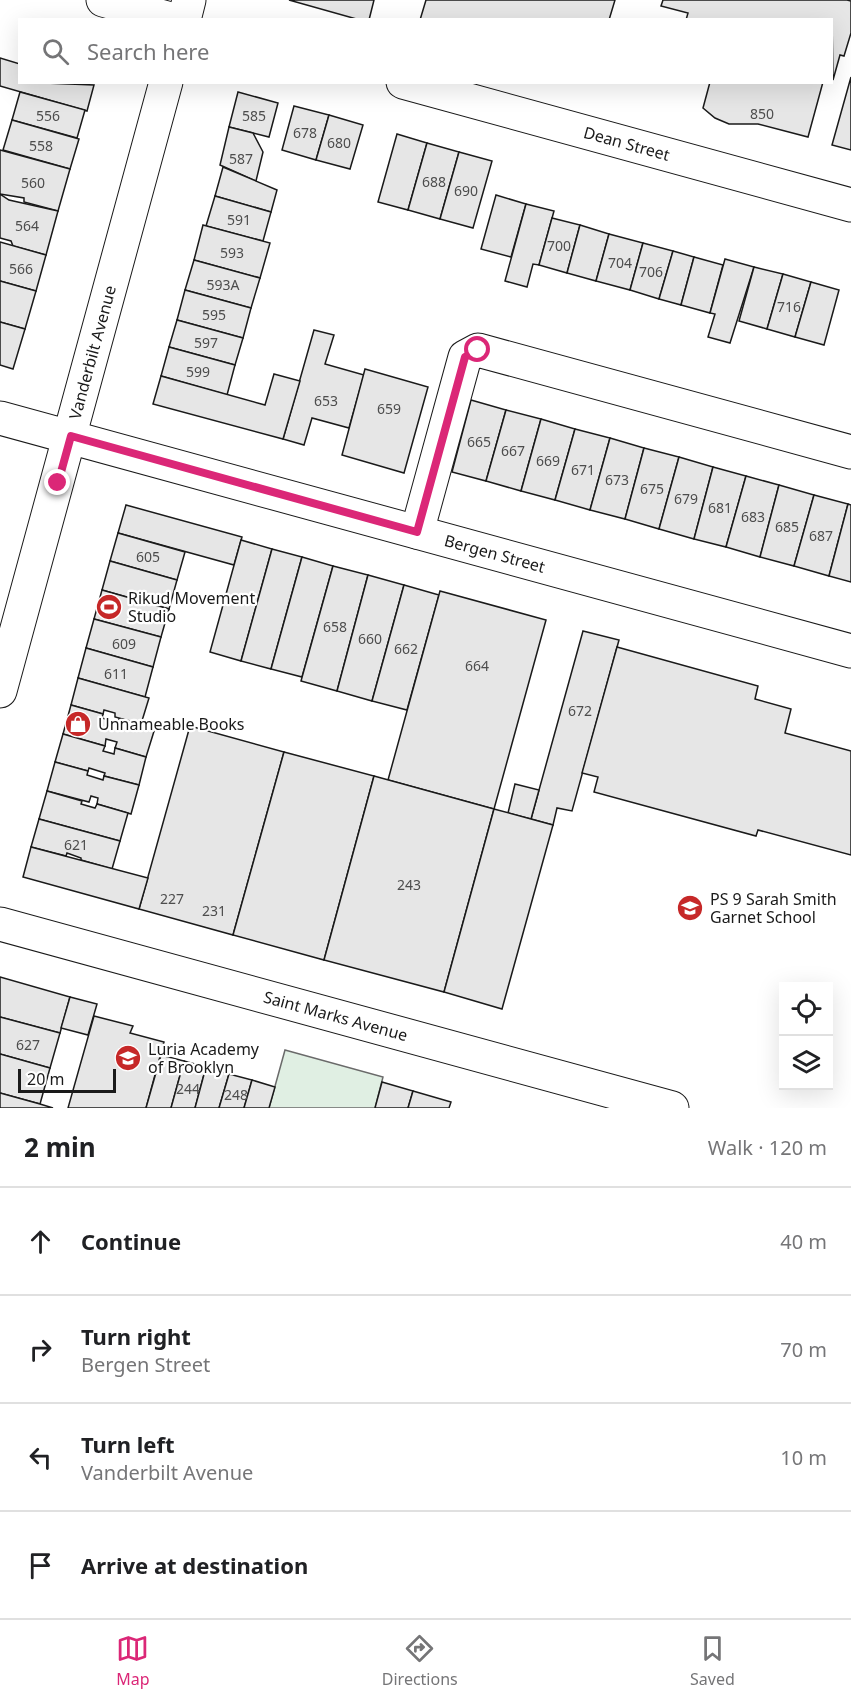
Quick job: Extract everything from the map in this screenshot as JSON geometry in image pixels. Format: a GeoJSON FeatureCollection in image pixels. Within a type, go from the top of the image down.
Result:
{"type":"FeatureCollection","features":[{"type":"Feature","properties":{"kind":"street"},"geometry":{"type":"LineString","coordinates":[[103,0],[167,18]]}},
{"type":"Feature","properties":{"kind":"street"},"geometry":{"type":"LineString","coordinates":[[184,18],[189,0]]}},
{"type":"Feature","properties":{"kind":"street","name":"Vanderbilt Avenue"},"geometry":{"type":"LineString","coordinates":[[0,691],[165,84]]}},
{"type":"Feature","properties":{"kind":"street","name":"Dean Street"},"geometry":{"type":"LineString","coordinates":[[410,84],[851,205]]}},
{"type":"Feature","properties":{"kind":"street"},"geometry":{"type":"LineString","coordinates":[[417,532],[465,357],[478,350],[851,452]]}},
{"type":"Feature","properties":{"kind":"street","name":"Bergen Street"},"geometry":{"type":"LineString","coordinates":[[0,418],[851,651]]}},
{"type":"Feature","properties":{"kind":"street","name":"Saint Marks Avenue"},"geometry":{"type":"LineString","coordinates":[[0,924],[672,1108]]}},
{"type":"Feature","properties":{"kind":"green space"},"geometry":{"type":"Polygon","coordinates":[[[285,1050],[383,1077],[375,1108],[269,1108],[285,1050]]]}},
{"type":"Feature","properties":{"kind":"building"},"geometry":{"type":"Polygon","coordinates":[[[289,0],[374,0],[370,18],[353,18],[289,0]]]}},
{"type":"Feature","properties":{"kind":"building"},"geometry":{"type":"Polygon","coordinates":[[[426,0],[615,0],[610,18],[421,18],[426,0]]]}},
{"type":"Feature","properties":{"kind":"building"},"geometry":{"type":"Polygon","coordinates":[[[663,0],[847,0],[851,1],[851,33],[844,56],[840,55],[833,80],[833,18],[687,18],[688,13],[661,6],[663,0]]]}},
{"type":"Feature","properties":{"kind":"building"},"geometry":{"type":"Polygon","coordinates":[[[0,58],[18,63],[18,84],[94,85],[87,111],[0,86],[0,58]]]}},
{"type":"Feature","properties":{"kind":"building"},"geometry":{"type":"Polygon","coordinates":[[[851,77],[851,150],[832,145],[851,77]]]}},
{"type":"Feature","properties":{"kind":"building"},"geometry":{"type":"Polygon","coordinates":[[[709,84],[822,84],[808,137],[758,124],[729,124],[715,118],[703,108],[709,84]]]}},
{"type":"Feature","properties":{"kind":"building"},"geometry":{"type":"Polygon","coordinates":[[[20,92],[85,110],[77,138],[12,120],[20,92]]]}},
{"type":"Feature","properties":{"kind":"building"},"geometry":{"type":"Polygon","coordinates":[[[238,92],[278,103],[269,137],[229,127],[238,92]]]}},
{"type":"Feature","properties":{"kind":"building"},"geometry":{"type":"Polygon","coordinates":[[[294,106],[329,115],[316,160],[282,150],[294,106]]]}},
{"type":"Feature","properties":{"kind":"building"},"geometry":{"type":"Polygon","coordinates":[[[329,115],[363,125],[350,169],[316,160],[329,115]]]}},
{"type":"Feature","properties":{"kind":"building"},"geometry":{"type":"Polygon","coordinates":[[[12,120],[79,139],[70,169],[3,150],[12,120]]]}},
{"type":"Feature","properties":{"kind":"building"},"geometry":{"type":"Polygon","coordinates":[[[229,127],[253,133],[263,152],[256,181],[220,165],[229,127]]]}},
{"type":"Feature","properties":{"kind":"building"},"geometry":{"type":"Polygon","coordinates":[[[397,134],[427,143],[408,210],[378,202],[397,134]]]}},
{"type":"Feature","properties":{"kind":"building"},"geometry":{"type":"Polygon","coordinates":[[[427,143],[459,152],[440,219],[408,210],[427,143]]]}},
{"type":"Feature","properties":{"kind":"building"},"geometry":{"type":"Polygon","coordinates":[[[0,150],[70,169],[58,211],[24,202],[24,198],[0,194],[0,150]]]}},
{"type":"Feature","properties":{"kind":"building"},"geometry":{"type":"Polygon","coordinates":[[[459,152],[492,161],[473,228],[440,219],[459,152]]]}},
{"type":"Feature","properties":{"kind":"building"},"geometry":{"type":"Polygon","coordinates":[[[223,167],[277,190],[271,212],[215,196],[223,167]]]}},
{"type":"Feature","properties":{"kind":"building"},"geometry":{"type":"Polygon","coordinates":[[[0,194],[9,200],[58,211],[46,255],[13,246],[11,241],[0,238],[0,194]]]}},
{"type":"Feature","properties":{"kind":"building"},"geometry":{"type":"Polygon","coordinates":[[[496,195],[526,204],[511,257],[481,249],[496,195]]]}},
{"type":"Feature","properties":{"kind":"building"},"geometry":{"type":"Polygon","coordinates":[[[215,196],[271,212],[263,241],[206,226],[215,196]]]}},
{"type":"Feature","properties":{"kind":"building"},"geometry":{"type":"Polygon","coordinates":[[[526,204],[554,211],[539,265],[533,264],[527,287],[505,281],[526,204]]]}},
{"type":"Feature","properties":{"kind":"building"},"geometry":{"type":"Polygon","coordinates":[[[552,218],[580,225],[567,273],[539,265],[552,218]]]}},
{"type":"Feature","properties":{"kind":"building"},"geometry":{"type":"Polygon","coordinates":[[[203,225],[270,243],[260,278],[194,260],[203,225]]]}},
{"type":"Feature","properties":{"kind":"building"},"geometry":{"type":"Polygon","coordinates":[[[580,225],[609,234],[596,281],[567,273],[580,225]]]}},
{"type":"Feature","properties":{"kind":"building"},"geometry":{"type":"Polygon","coordinates":[[[609,234],[643,243],[630,290],[596,281],[609,234]]]}},
{"type":"Feature","properties":{"kind":"building"},"geometry":{"type":"Polygon","coordinates":[[[0,242],[46,255],[36,291],[0,281],[0,242]]]}},
{"type":"Feature","properties":{"kind":"building"},"geometry":{"type":"Polygon","coordinates":[[[643,243],[673,251],[659,299],[630,290],[643,243]]]}},
{"type":"Feature","properties":{"kind":"building"},"geometry":{"type":"Polygon","coordinates":[[[673,251],[694,257],[681,305],[659,299],[673,251]]]}},
{"type":"Feature","properties":{"kind":"building"},"geometry":{"type":"Polygon","coordinates":[[[694,257],[723,265],[710,313],[681,305],[694,257]]]}},
{"type":"Feature","properties":{"kind":"building"},"geometry":{"type":"Polygon","coordinates":[[[725,259],[754,267],[730,343],[708,337],[715,314],[710,313],[725,259]]]}},
{"type":"Feature","properties":{"kind":"building"},"geometry":{"type":"Polygon","coordinates":[[[194,260],[260,278],[251,308],[185,290],[194,260]]]}},
{"type":"Feature","properties":{"kind":"building"},"geometry":{"type":"Polygon","coordinates":[[[754,267],[783,274],[767,329],[739,321],[754,267]]]}},
{"type":"Feature","properties":{"kind":"building"},"geometry":{"type":"Polygon","coordinates":[[[783,274],[811,282],[795,337],[767,329],[783,274]]]}},
{"type":"Feature","properties":{"kind":"building"},"geometry":{"type":"Polygon","coordinates":[[[0,281],[36,291],[25,329],[0,322],[0,281]]]}},
{"type":"Feature","properties":{"kind":"building"},"geometry":{"type":"Polygon","coordinates":[[[811,282],[839,290],[824,345],[795,337],[811,282]]]}},
{"type":"Feature","properties":{"kind":"building"},"geometry":{"type":"Polygon","coordinates":[[[185,290],[251,308],[243,338],[177,320],[185,290]]]}},
{"type":"Feature","properties":{"kind":"building"},"geometry":{"type":"Polygon","coordinates":[[[177,320],[243,338],[235,365],[169,347],[177,320]]]}},
{"type":"Feature","properties":{"kind":"building"},"geometry":{"type":"Polygon","coordinates":[[[0,322],[25,329],[13,369],[0,365],[0,322]]]}},
{"type":"Feature","properties":{"kind":"building"},"geometry":{"type":"Polygon","coordinates":[[[314,330],[334,335],[325,364],[364,375],[349,428],[312,418],[304,445],[283,439],[314,330]]]}},
{"type":"Feature","properties":{"kind":"building"},"geometry":{"type":"Polygon","coordinates":[[[169,347],[235,365],[227,395],[161,376],[169,347]]]}},
{"type":"Feature","properties":{"kind":"building"},"geometry":{"type":"Polygon","coordinates":[[[365,369],[428,387],[404,473],[342,455],[365,369]]]}},
{"type":"Feature","properties":{"kind":"building"},"geometry":{"type":"Polygon","coordinates":[[[274,374],[300,381],[283,439],[153,404],[161,376],[265,405],[274,374]]]}},
{"type":"Feature","properties":{"kind":"building"},"geometry":{"type":"Polygon","coordinates":[[[471,400],[506,410],[486,481],[452,472],[471,400]]]}},
{"type":"Feature","properties":{"kind":"building"},"geometry":{"type":"Polygon","coordinates":[[[506,410],[541,419],[521,491],[486,481],[506,410]]]}},
{"type":"Feature","properties":{"kind":"building"},"geometry":{"type":"Polygon","coordinates":[[[541,419],[575,429],[555,500],[521,491],[541,419]]]}},
{"type":"Feature","properties":{"kind":"building"},"geometry":{"type":"Polygon","coordinates":[[[575,429],[610,438],[590,510],[555,500],[575,429]]]}},
{"type":"Feature","properties":{"kind":"building"},"geometry":{"type":"Polygon","coordinates":[[[610,438],[644,448],[625,519],[590,510],[610,438]]]}},
{"type":"Feature","properties":{"kind":"building"},"geometry":{"type":"Polygon","coordinates":[[[644,448],[679,457],[659,529],[625,519],[644,448]]]}},
{"type":"Feature","properties":{"kind":"building"},"geometry":{"type":"Polygon","coordinates":[[[679,457],[713,467],[694,539],[659,529],[679,457]]]}},
{"type":"Feature","properties":{"kind":"building"},"geometry":{"type":"Polygon","coordinates":[[[713,467],[746,476],[726,547],[694,539],[713,467]]]}},
{"type":"Feature","properties":{"kind":"building"},"geometry":{"type":"Polygon","coordinates":[[[746,476],[779,485],[760,557],[726,547],[746,476]]]}},
{"type":"Feature","properties":{"kind":"building"},"geometry":{"type":"Polygon","coordinates":[[[779,485],[814,495],[794,566],[760,557],[779,485]]]}},
{"type":"Feature","properties":{"kind":"building"},"geometry":{"type":"Polygon","coordinates":[[[814,495],[848,504],[829,576],[794,566],[814,495]]]}},
{"type":"Feature","properties":{"kind":"building"},"geometry":{"type":"Polygon","coordinates":[[[848,504],[851,505],[851,582],[829,576],[848,504]]]}},
{"type":"Feature","properties":{"kind":"building"},"geometry":{"type":"Polygon","coordinates":[[[126,505],[242,537],[234,565],[118,533],[126,505]]]}},
{"type":"Feature","properties":{"kind":"building"},"geometry":{"type":"Polygon","coordinates":[[[118,533],[185,552],[177,580],[110,561],[118,533]]]}},
{"type":"Feature","properties":{"kind":"building"},"geometry":{"type":"Polygon","coordinates":[[[241,540],[272,549],[241,661],[210,652],[241,540]]]}},
{"type":"Feature","properties":{"kind":"building"},"geometry":{"type":"Polygon","coordinates":[[[272,549],[302,557],[271,669],[241,661],[272,549]]]}},
{"type":"Feature","properties":{"kind":"building"},"geometry":{"type":"Polygon","coordinates":[[[302,557],[333,566],[302,677],[271,669],[302,557]]]}},
{"type":"Feature","properties":{"kind":"building"},"geometry":{"type":"Polygon","coordinates":[[[110,561],[177,580],[169,609],[102,590],[110,561]]]}},
{"type":"Feature","properties":{"kind":"building"},"geometry":{"type":"Polygon","coordinates":[[[333,566],[368,575],[337,691],[301,681],[333,566]]]}},
{"type":"Feature","properties":{"kind":"building"},"geometry":{"type":"Polygon","coordinates":[[[368,575],[404,585],[372,701],[337,691],[368,575]]]}},
{"type":"Feature","properties":{"kind":"building"},"geometry":{"type":"Polygon","coordinates":[[[404,585],[439,595],[407,710],[372,701],[404,585]]]}},
{"type":"Feature","properties":{"kind":"building"},"geometry":{"type":"Polygon","coordinates":[[[102,590],[169,609],[161,637],[94,619],[102,590]]]}},
{"type":"Feature","properties":{"kind":"building"},"geometry":{"type":"Polygon","coordinates":[[[440,591],[546,620],[494,809],[388,780],[440,591]]]}},
{"type":"Feature","properties":{"kind":"building"},"geometry":{"type":"Polygon","coordinates":[[[94,619],[161,637],[153,667],[86,648],[94,619]]]}},
{"type":"Feature","properties":{"kind":"building"},"geometry":{"type":"Polygon","coordinates":[[[583,631],[619,640],[572,811],[557,808],[553,825],[531,819],[583,631]]]}},
{"type":"Feature","properties":{"kind":"building"},"geometry":{"type":"Polygon","coordinates":[[[617,647],[758,686],[755,699],[791,709],[785,733],[851,751],[851,855],[758,830],[756,836],[594,792],[598,777],[582,773],[617,647]]]}},
{"type":"Feature","properties":{"kind":"building"},"geometry":{"type":"Polygon","coordinates":[[[86,648],[153,667],[145,697],[78,678],[86,648]]]}},
{"type":"Feature","properties":{"kind":"building"},"geometry":{"type":"Polygon","coordinates":[[[78,678],[149,698],[141,724],[115,717],[115,713],[104,710],[103,714],[71,705],[78,678]]]}},
{"type":"Feature","properties":{"kind":"building"},"geometry":{"type":"Polygon","coordinates":[[[71,705],[103,714],[102,718],[118,723],[119,719],[155,728],[146,757],[115,748],[117,742],[106,739],[105,746],[63,734],[71,705]]]}},
{"type":"Feature","properties":{"kind":"building"},"geometry":{"type":"Polygon","coordinates":[[[190,726],[284,752],[233,935],[139,909],[190,726]]]}},
{"type":"Feature","properties":{"kind":"building"},"geometry":{"type":"Polygon","coordinates":[[[63,734],[105,746],[103,751],[114,754],[115,748],[146,757],[139,785],[104,776],[105,773],[89,768],[88,771],[55,762],[63,734]]]}},
{"type":"Feature","properties":{"kind":"building"},"geometry":{"type":"Polygon","coordinates":[[[284,752],[374,776],[324,960],[233,935],[284,752]]]}},
{"type":"Feature","properties":{"kind":"building"},"geometry":{"type":"Polygon","coordinates":[[[55,762],[88,771],[87,775],[103,780],[104,776],[139,785],[131,814],[97,804],[98,798],[91,796],[89,802],[47,791],[55,762]]]}},
{"type":"Feature","properties":{"kind":"building"},"geometry":{"type":"Polygon","coordinates":[[[374,776],[494,809],[444,992],[324,960],[374,776]]]}},
{"type":"Feature","properties":{"kind":"building"},"geometry":{"type":"Polygon","coordinates":[[[515,784],[539,790],[531,819],[508,813],[515,784]]]}},
{"type":"Feature","properties":{"kind":"building"},"geometry":{"type":"Polygon","coordinates":[[[47,791],[82,801],[81,804],[95,808],[97,804],[128,813],[120,841],[39,819],[47,791]]]}},
{"type":"Feature","properties":{"kind":"building"},"geometry":{"type":"Polygon","coordinates":[[[494,809],[553,825],[502,1009],[444,992],[494,809]]]}},
{"type":"Feature","properties":{"kind":"building"},"geometry":{"type":"Polygon","coordinates":[[[39,819],[120,841],[112,869],[81,860],[67,853],[66,856],[31,847],[39,819]]]}},
{"type":"Feature","properties":{"kind":"building"},"geometry":{"type":"Polygon","coordinates":[[[31,847],[148,878],[139,909],[23,877],[31,847]]]}},
{"type":"Feature","properties":{"kind":"building"},"geometry":{"type":"Polygon","coordinates":[[[0,977],[70,997],[60,1033],[0,1017],[0,977]]]}},
{"type":"Feature","properties":{"kind":"building"},"geometry":{"type":"Polygon","coordinates":[[[70,997],[97,1004],[88,1035],[61,1028],[70,997]]]}},
{"type":"Feature","properties":{"kind":"building"},"geometry":{"type":"Polygon","coordinates":[[[94,1016],[133,1026],[130,1033],[164,1042],[146,1108],[68,1108],[94,1016]]]}},
{"type":"Feature","properties":{"kind":"building"},"geometry":{"type":"Polygon","coordinates":[[[0,1017],[60,1033],[50,1068],[0,1054],[0,1017]]]}},
{"type":"Feature","properties":{"kind":"building"},"geometry":{"type":"Polygon","coordinates":[[[0,1054],[50,1068],[40,1104],[0,1093],[0,1054]]]}},
{"type":"Feature","properties":{"kind":"building"},"geometry":{"type":"Polygon","coordinates":[[[161,1055],[184,1061],[171,1108],[146,1108],[161,1055]]]}},
{"type":"Feature","properties":{"kind":"building"},"geometry":{"type":"Polygon","coordinates":[[[184,1061],[206,1067],[195,1108],[171,1108],[184,1061]]]}},
{"type":"Feature","properties":{"kind":"building"},"geometry":{"type":"Polygon","coordinates":[[[206,1067],[229,1074],[219,1108],[195,1108],[206,1067]]]}},
{"type":"Feature","properties":{"kind":"building"},"geometry":{"type":"Polygon","coordinates":[[[229,1074],[252,1080],[244,1108],[219,1108],[229,1074]]]}},
{"type":"Feature","properties":{"kind":"building"},"geometry":{"type":"Polygon","coordinates":[[[252,1080],[275,1087],[269,1108],[244,1108],[252,1080]]]}},
{"type":"Feature","properties":{"kind":"building"},"geometry":{"type":"Polygon","coordinates":[[[382,1082],[413,1091],[408,1108],[375,1108],[382,1082]]]}},
{"type":"Feature","properties":{"kind":"building"},"geometry":{"type":"Polygon","coordinates":[[[413,1091],[451,1102],[449,1108],[408,1108],[413,1091]]]}},
{"type":"Feature","properties":{"kind":"building"},"geometry":{"type":"Polygon","coordinates":[[[0,1093],[40,1104],[53,1108],[0,1108],[0,1093]]]}},
{"type":"Feature","properties":{"kind":"place","name":"Rikud Movement Studio"},"geometry":{"type":"Point","coordinates":[109,607]}},
{"type":"Feature","properties":{"kind":"place","name":"Unnameable Books"},"geometry":{"type":"Point","coordinates":[78,724]}},
{"type":"Feature","properties":{"kind":"place","name":"PS 9 Sarah Smith Garnet School"},"geometry":{"type":"Point","coordinates":[690,908]}},
{"type":"Feature","properties":{"kind":"place","name":"Luria Academy of Brooklyn"},"geometry":{"type":"Point","coordinates":[128,1058]}},
{"type":"Feature","properties":{"kind":"route"},"geometry":{"type":"LineString","coordinates":[[58,483],[71,436],[417,532],[465,357],[478,350]]}}]}
